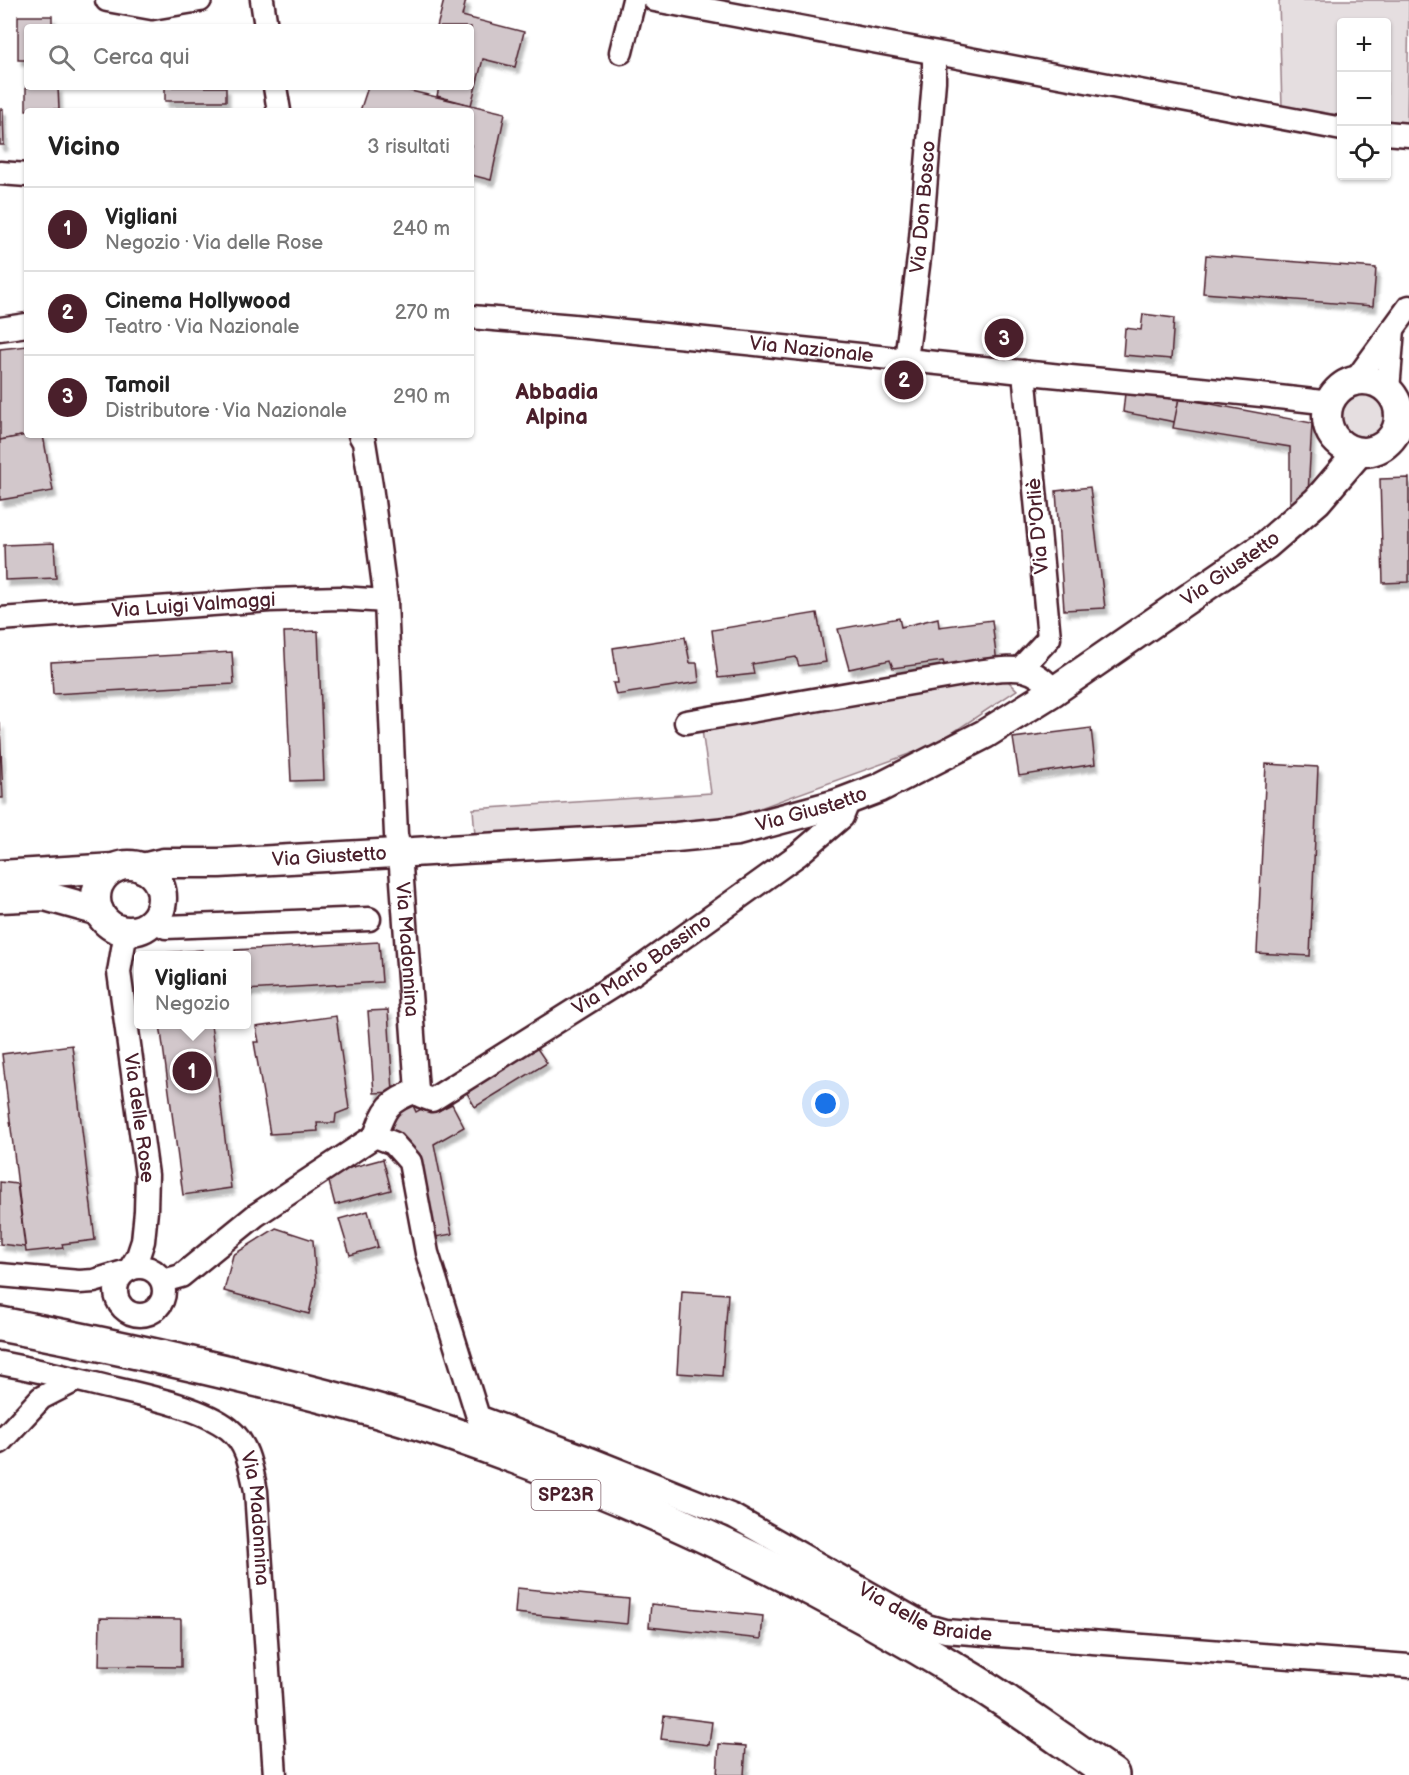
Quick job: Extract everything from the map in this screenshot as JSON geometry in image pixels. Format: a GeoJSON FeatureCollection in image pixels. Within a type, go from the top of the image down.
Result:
{"type":"FeatureCollection","features":[{"type":"Feature","properties":{"kind":"highway"},"geometry":{"type":"LineString","coordinates":[[0,1311],[62,1324],[100,1343]]}},
{"type":"Feature","properties":{"kind":"highway","name":"SP23R"},"geometry":{"type":"LineString","coordinates":[[0,1324],[100,1343],[336,1399],[426,1426],[552,1471],[634,1504],[800,1583],[880,1625],[974,1681],[1112,1775]]}},
{"type":"Feature","properties":{"kind":"highway","name":"SP23R"},"geometry":{"type":"LineString","coordinates":[[0,1338],[68,1350],[204,1381],[340,1418],[448,1452],[572,1497],[811,1608],[965,1696],[1081,1775]]}},
{"type":"Feature","properties":{"kind":"main road"},"geometry":{"type":"LineString","coordinates":[[1367,380],[1378,383],[1398,399],[1402,430],[1380,448],[1370,452],[1348,447],[1333,435],[1327,420],[1330,403],[1335,393],[1344,386],[1355,381],[1367,380]]}},
{"type":"Feature","properties":{"kind":"main road","name":"Via Giustetto"},"geometry":{"type":"LineString","coordinates":[[0,874],[128,868],[163,863],[219,863],[676,837],[727,832],[786,819],[849,800],[879,788],[985,734],[1054,691],[1266,545],[1317,501],[1331,471],[1348,447]]}},
{"type":"Feature","properties":{"kind":"main road","name":"Via Giustetto"},"geometry":{"type":"LineString","coordinates":[[162,893],[187,875],[219,863]]}},
{"type":"Feature","properties":{"kind":"main road"},"geometry":{"type":"LineString","coordinates":[[128,868],[152,874],[162,893],[162,903],[153,920],[145,927],[126,931],[114,928],[105,921],[96,902],[100,882],[106,874],[128,868]]}},
{"type":"Feature","properties":{"kind":"main road"},"geometry":{"type":"LineString","coordinates":[[0,898],[45,896],[99,912]]}},
{"type":"Feature","properties":{"kind":"street"},"geometry":{"type":"LineString","coordinates":[[107,0],[152,8],[200,0]]}},
{"type":"Feature","properties":{"kind":"street"},"geometry":{"type":"LineString","coordinates":[[262,0],[266,24]]}},
{"type":"Feature","properties":{"kind":"street"},"geometry":{"type":"LineString","coordinates":[[621,52],[634,0]]}},
{"type":"Feature","properties":{"kind":"street"},"geometry":{"type":"LineString","coordinates":[[655,0],[1337,128]]}},
{"type":"Feature","properties":{"kind":"street","name":"Via Don Bosco"},"geometry":{"type":"LineString","coordinates":[[906,360],[920,250],[934,81],[934,53]]}},
{"type":"Feature","properties":{"kind":"street"},"geometry":{"type":"LineString","coordinates":[[276,90],[278,108]]}},
{"type":"Feature","properties":{"kind":"street"},"geometry":{"type":"LineString","coordinates":[[1391,133],[1409,135]]}},
{"type":"Feature","properties":{"kind":"street"},"geometry":{"type":"LineString","coordinates":[[0,173],[24,176]]}},
{"type":"Feature","properties":{"kind":"street"},"geometry":{"type":"LineString","coordinates":[[1355,381],[1409,307]]}},
{"type":"Feature","properties":{"kind":"street","name":"Via Nazionale"},"geometry":{"type":"LineString","coordinates":[[474,317],[577,325],[1330,403]]}},
{"type":"Feature","properties":{"kind":"street"},"geometry":{"type":"LineString","coordinates":[[0,329],[24,325]]}},
{"type":"Feature","properties":{"kind":"street"},"geometry":{"type":"LineString","coordinates":[[1393,329],[1398,399]]}},
{"type":"Feature","properties":{"kind":"street","name":"Via D'Orliè"},"geometry":{"type":"LineString","coordinates":[[1021,668],[1049,638],[1024,372]]}},
{"type":"Feature","properties":{"kind":"street","name":"Via Madonnina"},"geometry":{"type":"LineString","coordinates":[[362,438],[371,486],[386,601],[396,835],[400,853],[417,1091]]}},
{"type":"Feature","properties":{"kind":"street","name":"Via Luigi Valmaggi"},"geometry":{"type":"LineString","coordinates":[[0,619],[270,600],[340,598],[386,601]]}},
{"type":"Feature","properties":{"kind":"street"},"geometry":{"type":"LineString","coordinates":[[686,722],[975,672],[1021,668],[1043,677],[1054,691]]}},
{"type":"Feature","properties":{"kind":"street","name":"Via Mario Bassino"},"geometry":{"type":"LineString","coordinates":[[417,1091],[421,1096],[432,1100],[632,974],[799,854],[842,817],[849,800]]}},
{"type":"Feature","properties":{"kind":"street"},"geometry":{"type":"LineString","coordinates":[[153,920],[166,927],[369,919]]}},
{"type":"Feature","properties":{"kind":"street","name":"Via delle Rose"},"geometry":{"type":"LineString","coordinates":[[126,931],[119,972],[147,1175],[143,1241],[138,1256],[117,1285],[118,1300],[129,1312],[145,1314],[159,1306],[164,1294],[160,1278]]}},
{"type":"Feature","properties":{"kind":"street"},"geometry":{"type":"LineString","coordinates":[[0,1275],[79,1282],[94,1281],[127,1270],[145,1267],[160,1278],[181,1276],[256,1215],[375,1136],[383,1111],[401,1096],[417,1091]]}},
{"type":"Feature","properties":{"kind":"street","name":"Via delle Braide"},"geometry":{"type":"LineString","coordinates":[[375,1136],[393,1143],[410,1162],[427,1253],[478,1417],[733,1516],[927,1626],[945,1631],[1409,1666]]}},
{"type":"Feature","properties":{"kind":"street"},"geometry":{"type":"LineString","coordinates":[[147,1175],[160,1278]]}},
{"type":"Feature","properties":{"kind":"street","name":"Via Madonnina"},"geometry":{"type":"LineString","coordinates":[[0,1363],[146,1396],[196,1412],[230,1429],[247,1452],[256,1491],[275,1775]]}},
{"type":"Feature","properties":{"kind":"street"},"geometry":{"type":"LineString","coordinates":[[0,1442],[41,1398],[76,1380]]}},
{"type":"Feature","properties":{"kind":"shaded area"},"geometry":{"type":"Polygon","coordinates":[[[1279,0],[1409,0],[1407,123],[1391,121],[1391,18],[1337,18],[1337,115],[1282,108],[1279,0]]]}},
{"type":"Feature","properties":{"kind":"shaded area"},"geometry":{"type":"Polygon","coordinates":[[[1359,392],[1369,392],[1381,399],[1388,411],[1388,421],[1381,433],[1369,440],[1359,440],[1344,429],[1340,421],[1340,411],[1351,396],[1359,392]]]}},
{"type":"Feature","properties":{"kind":"shaded area"},"geometry":{"type":"Polygon","coordinates":[[[1002,675],[1017,690],[934,745],[732,818],[475,835],[473,809],[711,793],[702,730],[1002,675]]]}},
{"type":"Feature","properties":{"kind":"building"},"geometry":{"type":"Polygon","coordinates":[[[444,0],[466,0],[462,16],[524,32],[515,67],[483,59],[471,105],[437,96],[438,90],[474,90],[474,24],[438,24],[444,0]]]}},
{"type":"Feature","properties":{"kind":"building"},"geometry":{"type":"Polygon","coordinates":[[[18,16],[52,16],[52,24],[24,24],[24,60],[18,60],[18,16]]]}},
{"type":"Feature","properties":{"kind":"building"},"geometry":{"type":"Polygon","coordinates":[[[26,90],[58,90],[59,108],[26,108],[26,90]]]}},
{"type":"Feature","properties":{"kind":"building"},"geometry":{"type":"Polygon","coordinates":[[[165,90],[226,90],[226,101],[165,101],[165,90]]]}},
{"type":"Feature","properties":{"kind":"building"},"geometry":{"type":"Polygon","coordinates":[[[367,90],[407,90],[505,113],[491,180],[474,176],[474,108],[361,108],[367,90]]]}},
{"type":"Feature","properties":{"kind":"building"},"geometry":{"type":"Polygon","coordinates":[[[0,109],[3,109],[4,145],[0,145],[0,109]]]}},
{"type":"Feature","properties":{"kind":"building"},"geometry":{"type":"Polygon","coordinates":[[[1206,255],[1376,268],[1373,306],[1203,293],[1206,255]]]}},
{"type":"Feature","properties":{"kind":"building"},"geometry":{"type":"Polygon","coordinates":[[[1143,314],[1174,318],[1171,359],[1123,355],[1125,328],[1141,330],[1143,314]]]}},
{"type":"Feature","properties":{"kind":"building"},"geometry":{"type":"Polygon","coordinates":[[[24,346],[24,436],[0,440],[0,349],[24,346]]]}},
{"type":"Feature","properties":{"kind":"building"},"geometry":{"type":"Polygon","coordinates":[[[1125,393],[1179,398],[1175,422],[1123,412],[1125,393]]]}},
{"type":"Feature","properties":{"kind":"building"},"geometry":{"type":"Polygon","coordinates":[[[1179,398],[1312,423],[1308,494],[1290,506],[1290,447],[1173,428],[1179,398]]]}},
{"type":"Feature","properties":{"kind":"building"},"geometry":{"type":"Polygon","coordinates":[[[24,436],[24,438],[44,438],[53,491],[0,500],[0,440],[24,436]]]}},
{"type":"Feature","properties":{"kind":"building"},"geometry":{"type":"Polygon","coordinates":[[[1409,478],[1409,582],[1383,583],[1380,479],[1409,478]]]}},
{"type":"Feature","properties":{"kind":"building"},"geometry":{"type":"Polygon","coordinates":[[[1090,487],[1105,608],[1064,610],[1056,491],[1090,487]]]}},
{"type":"Feature","properties":{"kind":"building"},"geometry":{"type":"Polygon","coordinates":[[[54,543],[56,578],[5,580],[4,545],[54,543]]]}},
{"type":"Feature","properties":{"kind":"building"},"geometry":{"type":"Polygon","coordinates":[[[817,613],[826,662],[799,666],[796,657],[752,664],[754,674],[718,678],[712,630],[817,613]]]}},
{"type":"Feature","properties":{"kind":"building"},"geometry":{"type":"Polygon","coordinates":[[[899,618],[901,627],[938,618],[939,627],[992,620],[997,664],[945,667],[943,661],[893,668],[890,660],[849,669],[838,629],[899,618]]]}},
{"type":"Feature","properties":{"kind":"building"},"geometry":{"type":"Polygon","coordinates":[[[318,631],[324,780],[291,781],[284,632],[318,631]]]}},
{"type":"Feature","properties":{"kind":"building"},"geometry":{"type":"Polygon","coordinates":[[[685,637],[690,663],[697,663],[699,682],[616,695],[613,683],[618,683],[613,648],[685,637]]]}},
{"type":"Feature","properties":{"kind":"building"},"geometry":{"type":"Polygon","coordinates":[[[232,652],[234,684],[53,694],[51,662],[232,652]]]}},
{"type":"Feature","properties":{"kind":"building"},"geometry":{"type":"Polygon","coordinates":[[[0,722],[3,798],[0,798],[0,722]]]}},
{"type":"Feature","properties":{"kind":"building"},"geometry":{"type":"Polygon","coordinates":[[[1091,728],[1095,764],[1019,776],[1013,738],[1091,728]]]}},
{"type":"Feature","properties":{"kind":"building"},"geometry":{"type":"Polygon","coordinates":[[[1266,764],[1318,767],[1310,956],[1257,953],[1266,764]]]}},
{"type":"Feature","properties":{"kind":"building"},"geometry":{"type":"Polygon","coordinates":[[[379,942],[382,982],[251,990],[251,951],[235,950],[379,942]]]}},
{"type":"Feature","properties":{"kind":"building"},"geometry":{"type":"Polygon","coordinates":[[[388,1010],[393,1092],[374,1093],[368,1011],[388,1010]]]}},
{"type":"Feature","properties":{"kind":"building"},"geometry":{"type":"Polygon","coordinates":[[[336,1016],[349,1109],[336,1114],[335,1123],[317,1123],[318,1131],[270,1134],[254,1042],[259,1042],[256,1027],[336,1016]]]}},
{"type":"Feature","properties":{"kind":"building"},"geometry":{"type":"Polygon","coordinates":[[[161,1029],[212,1029],[231,1188],[183,1195],[161,1029]]]}},
{"type":"Feature","properties":{"kind":"building"},"geometry":{"type":"Polygon","coordinates":[[[532,1041],[547,1063],[475,1107],[463,1086],[532,1041]]]}},
{"type":"Feature","properties":{"kind":"building"},"geometry":{"type":"Polygon","coordinates":[[[72,1045],[95,1240],[62,1244],[63,1248],[26,1252],[2,1054],[72,1045]]]}},
{"type":"Feature","properties":{"kind":"building"},"geometry":{"type":"Polygon","coordinates":[[[410,1099],[416,1112],[434,1102],[438,1111],[452,1104],[464,1127],[434,1144],[452,1234],[430,1238],[387,1121],[410,1099]]]}},
{"type":"Feature","properties":{"kind":"building"},"geometry":{"type":"Polygon","coordinates":[[[383,1159],[391,1190],[335,1205],[327,1174],[383,1159]]]}},
{"type":"Feature","properties":{"kind":"building"},"geometry":{"type":"Polygon","coordinates":[[[0,1182],[17,1184],[25,1247],[0,1244],[0,1182]]]}},
{"type":"Feature","properties":{"kind":"building"},"geometry":{"type":"Polygon","coordinates":[[[368,1211],[378,1247],[350,1255],[339,1219],[368,1211]]]}},
{"type":"Feature","properties":{"kind":"building"},"geometry":{"type":"Polygon","coordinates":[[[276,1228],[313,1240],[316,1282],[309,1314],[224,1291],[233,1255],[276,1228]]]}},
{"type":"Feature","properties":{"kind":"building"},"geometry":{"type":"Polygon","coordinates":[[[682,1291],[728,1294],[722,1376],[677,1373],[682,1291]]]}},
{"type":"Feature","properties":{"kind":"building"},"geometry":{"type":"Polygon","coordinates":[[[517,1588],[629,1599],[627,1624],[515,1613],[517,1588]]]}},
{"type":"Feature","properties":{"kind":"building"},"geometry":{"type":"Polygon","coordinates":[[[651,1604],[763,1616],[761,1639],[649,1627],[651,1604]]]}},
{"type":"Feature","properties":{"kind":"building"},"geometry":{"type":"Polygon","coordinates":[[[100,1618],[181,1619],[181,1667],[99,1666],[100,1618]]]}},
{"type":"Feature","properties":{"kind":"building"},"geometry":{"type":"Polygon","coordinates":[[[664,1716],[712,1722],[709,1745],[661,1739],[664,1716]]]}},
{"type":"Feature","properties":{"kind":"building"},"geometry":{"type":"Polygon","coordinates":[[[719,1744],[746,1746],[744,1775],[717,1775],[719,1744]]]}},
{"type":"Feature","properties":{"kind":"place","name":"Tamoil"},"geometry":{"type":"Point","coordinates":[1004,338]}},
{"type":"Feature","properties":{"kind":"place","name":"Cinema Hollywood"},"geometry":{"type":"Point","coordinates":[904,380]}},
{"type":"Feature","properties":{"kind":"place","name":"Vigliani"},"geometry":{"type":"Point","coordinates":[192,1071]}},
{"type":"Feature","properties":{"kind":"district","name":"Abbadia Alpina"},"geometry":{"type":"Point","coordinates":[557,404]}}]}
